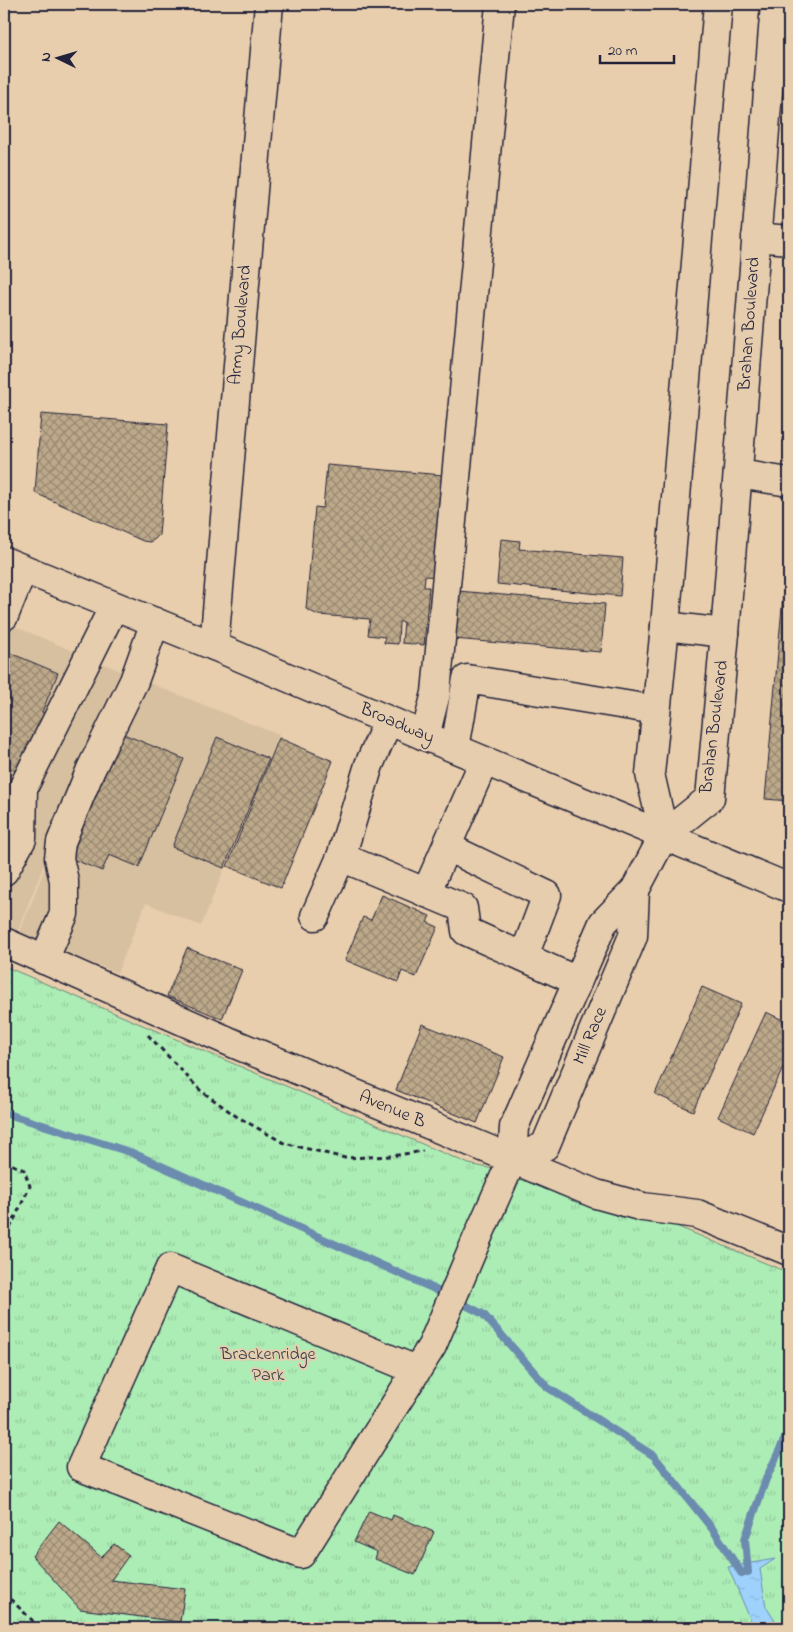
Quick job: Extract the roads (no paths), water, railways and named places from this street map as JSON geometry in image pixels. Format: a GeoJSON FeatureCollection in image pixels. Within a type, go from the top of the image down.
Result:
{"type":"FeatureCollection","features":[{"type":"Feature","properties":{"kind":"street","name":"Army Boulevard"},"geometry":{"type":"LineString","coordinates":[[214,646],[268,4]]}},
{"type":"Feature","properties":{"kind":"street"},"geometry":{"type":"LineString","coordinates":[[424,736],[436,694],[500,4]]}},
{"type":"Feature","properties":{"kind":"street"},"geometry":{"type":"LineString","coordinates":[[664,835],[650,774],[665,626],[718,4]]}},
{"type":"Feature","properties":{"kind":"street","name":"Brahan Boulevard"},"geometry":{"type":"LineString","coordinates":[[664,835],[710,798],[738,474],[774,4]]}},
{"type":"Feature","properties":{"kind":"street"},"geometry":{"type":"LineString","coordinates":[[756,237],[789,240]]}},
{"type":"Feature","properties":{"kind":"street"},"geometry":{"type":"LineString","coordinates":[[738,474],[789,482]]}},
{"type":"Feature","properties":{"kind":"street","name":"Broadway"},"geometry":{"type":"LineString","coordinates":[[14,565],[214,646],[388,721],[789,888]]}},
{"type":"Feature","properties":{"kind":"street"},"geometry":{"type":"LineString","coordinates":[[4,616],[14,565]]}},
{"type":"Feature","properties":{"kind":"street"},"geometry":{"type":"LineString","coordinates":[[4,871],[22,839],[14,790],[114,606]]}},
{"type":"Feature","properties":{"kind":"street"},"geometry":{"type":"LineString","coordinates":[[44,960],[64,914],[64,880],[59,858],[61,842],[91,769],[134,681],[155,622]]}},
{"type":"Feature","properties":{"kind":"street"},"geometry":{"type":"LineString","coordinates":[[665,626],[725,633]]}},
{"type":"Feature","properties":{"kind":"street"},"geometry":{"type":"LineString","coordinates":[[455,748],[468,679],[656,710]]}},
{"type":"Feature","properties":{"kind":"street"},"geometry":{"type":"LineString","coordinates":[[315,916],[341,857],[369,765],[388,721]]}},
{"type":"Feature","properties":{"kind":"street"},"geometry":{"type":"LineString","coordinates":[[426,893],[484,761]]}},
{"type":"Feature","properties":{"kind":"street","name":"Mill Race"},"geometry":{"type":"LineString","coordinates":[[416,1370],[170,1268],[81,1467],[301,1554],[432,1346],[512,1160],[514,1127],[603,923],[635,890],[664,835]]}},
{"type":"Feature","properties":{"kind":"street"},"geometry":{"type":"LineString","coordinates":[[447,847],[547,895],[524,956]]}},
{"type":"Feature","properties":{"kind":"street"},"geometry":{"type":"LineString","coordinates":[[341,857],[464,908],[466,930],[577,981]]}},
{"type":"Feature","properties":{"kind":"street","name":"Mill Race"},"geometry":{"type":"LineString","coordinates":[[512,1160],[545,1146],[633,936],[635,890]]}},
{"type":"Feature","properties":{"kind":"street","name":"Avenue B"},"geometry":{"type":"LineString","coordinates":[[4,942],[235,1044],[596,1194],[649,1208],[697,1214],[789,1251]]}},
{"type":"Feature","properties":{"kind":"water"},"geometry":{"type":"Polygon","coordinates":[[[775,1559],[760,1569],[766,1607],[780,1628],[754,1628],[728,1567],[775,1559]]]}},
{"type":"Feature","properties":{"kind":"waterway"},"geometry":{"type":"LineString","coordinates":[[4,1113],[130,1152],[430,1287],[483,1314],[547,1387],[654,1456],[714,1531],[742,1574]]}},
{"type":"Feature","properties":{"kind":"waterway"},"geometry":{"type":"LineString","coordinates":[[748,1572],[745,1539],[766,1479],[789,1430]]}},
{"type":"Feature","properties":{"kind":"park label","name":"Brackenridge Park"},"geometry":{"type":"Point","coordinates":[268,1365]}}]}
